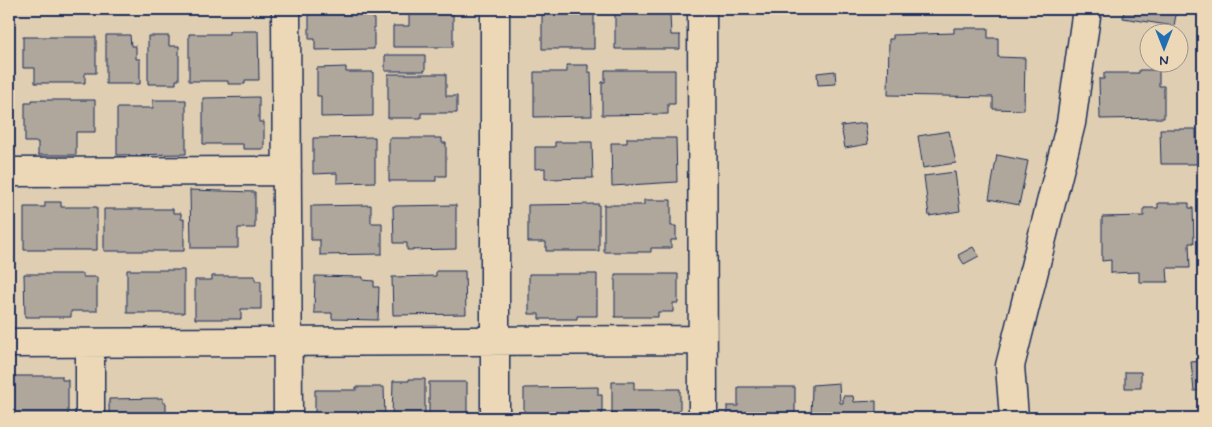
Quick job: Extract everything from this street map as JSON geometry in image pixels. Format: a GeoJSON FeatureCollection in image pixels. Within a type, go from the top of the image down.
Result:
{"type":"FeatureCollection","features":[{"type":"Feature","properties":{"kind":"street"},"geometry":{"type":"LineString","coordinates":[[286,9],[288,418]]}},
{"type":"Feature","properties":{"kind":"street"},"geometry":{"type":"LineString","coordinates":[[495,9],[495,418]]}},
{"type":"Feature","properties":{"kind":"street"},"geometry":{"type":"LineString","coordinates":[[702,9],[703,418]]}},
{"type":"Feature","properties":{"kind":"street"},"geometry":{"type":"LineString","coordinates":[[1014,418],[1010,366],[1071,123],[1087,9]]}},
{"type":"Feature","properties":{"kind":"street"},"geometry":{"type":"LineString","coordinates":[[9,172],[287,171]]}},
{"type":"Feature","properties":{"kind":"street"},"geometry":{"type":"LineString","coordinates":[[9,342],[702,340]]}},
{"type":"Feature","properties":{"kind":"street"},"geometry":{"type":"LineString","coordinates":[[90,343],[90,418]]}},
{"type":"Feature","properties":{"kind":"building"},"geometry":{"type":"Polygon","coordinates":[[[309,9],[374,9],[374,49],[315,50],[315,39],[309,39],[309,9]]]}},
{"type":"Feature","properties":{"kind":"building"},"geometry":{"type":"Polygon","coordinates":[[[409,9],[453,9],[453,47],[393,47],[393,26],[409,26],[409,9]]]}},
{"type":"Feature","properties":{"kind":"building"},"geometry":{"type":"Polygon","coordinates":[[[542,9],[594,9],[594,49],[542,49],[542,9]]]}},
{"type":"Feature","properties":{"kind":"building"},"geometry":{"type":"Polygon","coordinates":[[[1124,9],[1177,9],[1175,22],[1148,22],[1123,18],[1124,9]]]}},
{"type":"Feature","properties":{"kind":"building"},"geometry":{"type":"Polygon","coordinates":[[[615,14],[670,14],[671,35],[680,35],[680,49],[615,49],[615,14]]]}},
{"type":"Feature","properties":{"kind":"building"},"geometry":{"type":"Polygon","coordinates":[[[954,28],[988,28],[988,38],[998,38],[998,57],[1025,58],[1024,110],[993,109],[993,97],[888,95],[889,39],[893,39],[893,35],[954,33],[954,28]]]}},
{"type":"Feature","properties":{"kind":"building"},"geometry":{"type":"Polygon","coordinates":[[[229,31],[258,31],[259,80],[245,80],[245,84],[228,84],[228,81],[189,81],[189,34],[229,34],[229,31]]]}},
{"type":"Feature","properties":{"kind":"building"},"geometry":{"type":"Polygon","coordinates":[[[106,35],[130,35],[131,46],[136,46],[136,59],[140,59],[140,84],[106,84],[106,35]]]}},
{"type":"Feature","properties":{"kind":"building"},"geometry":{"type":"Polygon","coordinates":[[[148,36],[169,36],[169,46],[179,46],[179,80],[176,80],[176,84],[148,84],[148,36]]]}},
{"type":"Feature","properties":{"kind":"building"},"geometry":{"type":"Polygon","coordinates":[[[23,37],[96,37],[96,73],[85,73],[85,83],[35,83],[35,68],[23,68],[23,37]]]}},
{"type":"Feature","properties":{"kind":"building"},"geometry":{"type":"Polygon","coordinates":[[[385,55],[425,55],[425,71],[385,71],[385,55]]]}},
{"type":"Feature","properties":{"kind":"building"},"geometry":{"type":"Polygon","coordinates":[[[567,65],[588,65],[588,72],[591,72],[592,116],[534,117],[534,72],[567,72],[567,65]]]}},
{"type":"Feature","properties":{"kind":"building"},"geometry":{"type":"Polygon","coordinates":[[[346,67],[346,72],[373,72],[373,116],[321,117],[321,96],[317,96],[317,68],[346,67]]]}},
{"type":"Feature","properties":{"kind":"building"},"geometry":{"type":"Polygon","coordinates":[[[605,70],[675,70],[675,104],[668,104],[668,114],[602,115],[602,82],[605,82],[605,70]]]}},
{"type":"Feature","properties":{"kind":"building"},"geometry":{"type":"Polygon","coordinates":[[[1139,70],[1140,72],[1159,72],[1159,86],[1164,86],[1164,118],[1100,119],[1099,79],[1104,79],[1104,73],[1139,73],[1139,70]]]}},
{"type":"Feature","properties":{"kind":"building"},"geometry":{"type":"Polygon","coordinates":[[[835,71],[836,84],[818,85],[817,73],[835,71]]]}},
{"type":"Feature","properties":{"kind":"building"},"geometry":{"type":"Polygon","coordinates":[[[388,74],[446,74],[446,96],[457,96],[457,113],[421,113],[421,118],[388,118],[388,74]]]}},
{"type":"Feature","properties":{"kind":"building"},"geometry":{"type":"Polygon","coordinates":[[[259,97],[259,122],[264,122],[264,149],[243,149],[243,144],[203,144],[203,98],[259,97]]]}},
{"type":"Feature","properties":{"kind":"building"},"geometry":{"type":"Polygon","coordinates":[[[32,100],[95,100],[95,132],[76,132],[76,155],[38,155],[38,142],[25,142],[25,103],[32,103],[32,100]]]}},
{"type":"Feature","properties":{"kind":"building"},"geometry":{"type":"Polygon","coordinates":[[[153,100],[186,100],[186,154],[117,155],[117,108],[153,108],[153,100]]]}},
{"type":"Feature","properties":{"kind":"building"},"geometry":{"type":"Polygon","coordinates":[[[865,123],[868,144],[845,148],[841,126],[865,123]]]}},
{"type":"Feature","properties":{"kind":"building"},"geometry":{"type":"Polygon","coordinates":[[[1160,129],[1196,129],[1197,164],[1161,164],[1160,129]]]}},
{"type":"Feature","properties":{"kind":"building"},"geometry":{"type":"Polygon","coordinates":[[[949,131],[956,163],[923,168],[918,136],[949,131]]]}},
{"type":"Feature","properties":{"kind":"building"},"geometry":{"type":"Polygon","coordinates":[[[375,137],[375,182],[337,183],[337,173],[313,174],[313,138],[375,137]]]}},
{"type":"Feature","properties":{"kind":"building"},"geometry":{"type":"Polygon","coordinates":[[[389,138],[442,138],[442,143],[446,143],[446,176],[436,176],[436,181],[389,181],[389,138]]]}},
{"type":"Feature","properties":{"kind":"building"},"geometry":{"type":"Polygon","coordinates":[[[627,138],[676,138],[677,182],[612,186],[611,143],[627,143],[627,138]]]}},
{"type":"Feature","properties":{"kind":"building"},"geometry":{"type":"Polygon","coordinates":[[[555,142],[592,142],[593,178],[545,179],[545,168],[535,169],[535,147],[555,147],[555,142]]]}},
{"type":"Feature","properties":{"kind":"building"},"geometry":{"type":"Polygon","coordinates":[[[997,155],[1028,161],[1019,205],[989,199],[997,155]]]}},
{"type":"Feature","properties":{"kind":"building"},"geometry":{"type":"Polygon","coordinates":[[[955,172],[960,211],[929,216],[924,176],[955,172]]]}},
{"type":"Feature","properties":{"kind":"building"},"geometry":{"type":"Polygon","coordinates":[[[190,190],[255,192],[255,228],[238,228],[238,248],[191,248],[190,190]]]}},
{"type":"Feature","properties":{"kind":"building"},"geometry":{"type":"Polygon","coordinates":[[[644,200],[671,200],[671,226],[676,226],[676,240],[671,240],[671,248],[651,248],[651,252],[604,252],[604,205],[644,205],[644,200]]]}},
{"type":"Feature","properties":{"kind":"building"},"geometry":{"type":"Polygon","coordinates":[[[45,202],[61,202],[61,207],[97,207],[97,250],[24,250],[24,207],[45,207],[45,202]]]}},
{"type":"Feature","properties":{"kind":"building"},"geometry":{"type":"Polygon","coordinates":[[[1158,203],[1189,203],[1189,208],[1193,208],[1194,243],[1189,243],[1190,268],[1167,268],[1168,282],[1139,282],[1139,272],[1111,273],[1111,260],[1102,261],[1102,217],[1144,216],[1144,208],[1158,208],[1158,203]]]}},
{"type":"Feature","properties":{"kind":"building"},"geometry":{"type":"Polygon","coordinates":[[[599,204],[599,251],[546,251],[546,242],[528,242],[528,205],[599,204]]]}},
{"type":"Feature","properties":{"kind":"building"},"geometry":{"type":"Polygon","coordinates":[[[371,205],[371,223],[382,223],[382,254],[320,255],[320,240],[311,240],[311,206],[371,205]]]}},
{"type":"Feature","properties":{"kind":"building"},"geometry":{"type":"Polygon","coordinates":[[[456,205],[456,249],[407,250],[407,243],[394,243],[393,206],[456,205]]]}},
{"type":"Feature","properties":{"kind":"building"},"geometry":{"type":"Polygon","coordinates":[[[104,209],[173,209],[173,213],[181,213],[181,219],[184,219],[184,251],[104,251],[104,209]]]}},
{"type":"Feature","properties":{"kind":"building"},"geometry":{"type":"Polygon","coordinates":[[[973,247],[979,256],[964,264],[958,255],[973,247]]]}},
{"type":"Feature","properties":{"kind":"building"},"geometry":{"type":"Polygon","coordinates":[[[127,270],[184,270],[184,313],[127,313],[127,270]]]}},
{"type":"Feature","properties":{"kind":"building"},"geometry":{"type":"Polygon","coordinates":[[[436,271],[465,271],[466,314],[393,315],[392,277],[436,276],[436,271]]]}},
{"type":"Feature","properties":{"kind":"building"},"geometry":{"type":"Polygon","coordinates":[[[24,274],[83,274],[83,277],[97,277],[97,311],[71,311],[71,317],[25,317],[24,274]]]}},
{"type":"Feature","properties":{"kind":"building"},"geometry":{"type":"Polygon","coordinates":[[[529,274],[597,274],[597,316],[577,316],[577,319],[539,319],[539,314],[529,314],[529,274]]]}},
{"type":"Feature","properties":{"kind":"building"},"geometry":{"type":"Polygon","coordinates":[[[615,274],[678,274],[678,303],[673,303],[673,312],[658,312],[658,317],[615,317],[615,274]]]}},
{"type":"Feature","properties":{"kind":"building"},"geometry":{"type":"Polygon","coordinates":[[[212,276],[255,276],[255,281],[261,281],[261,309],[241,309],[241,319],[195,319],[195,280],[212,280],[212,276]]]}},
{"type":"Feature","properties":{"kind":"building"},"geometry":{"type":"Polygon","coordinates":[[[315,276],[363,277],[363,280],[374,281],[374,287],[379,287],[378,320],[332,319],[332,313],[314,313],[315,276]]]}},
{"type":"Feature","properties":{"kind":"building"},"geometry":{"type":"Polygon","coordinates":[[[1203,361],[1203,390],[1194,391],[1191,362],[1203,361]]]}},
{"type":"Feature","properties":{"kind":"building"},"geometry":{"type":"Polygon","coordinates":[[[1125,372],[1141,372],[1141,388],[1125,388],[1125,372]]]}},
{"type":"Feature","properties":{"kind":"building"},"geometry":{"type":"Polygon","coordinates":[[[9,376],[62,376],[62,380],[68,380],[68,418],[9,418],[9,376]]]}},
{"type":"Feature","properties":{"kind":"building"},"geometry":{"type":"Polygon","coordinates":[[[409,379],[425,379],[425,418],[392,418],[393,381],[409,381],[409,379]]]}},
{"type":"Feature","properties":{"kind":"building"},"geometry":{"type":"Polygon","coordinates":[[[429,382],[467,382],[467,418],[429,418],[429,382]]]}},
{"type":"Feature","properties":{"kind":"building"},"geometry":{"type":"Polygon","coordinates":[[[612,382],[634,382],[634,389],[680,389],[680,418],[612,418],[612,382]]]}},
{"type":"Feature","properties":{"kind":"building"},"geometry":{"type":"Polygon","coordinates":[[[839,383],[840,403],[843,403],[843,396],[853,396],[854,402],[876,401],[876,418],[811,418],[812,385],[839,383]]]}},
{"type":"Feature","properties":{"kind":"building"},"geometry":{"type":"Polygon","coordinates":[[[356,387],[384,387],[385,418],[315,418],[315,390],[356,390],[356,387]]]}},
{"type":"Feature","properties":{"kind":"building"},"geometry":{"type":"Polygon","coordinates":[[[598,387],[598,395],[602,395],[602,418],[524,418],[524,388],[598,387]]]}},
{"type":"Feature","properties":{"kind":"building"},"geometry":{"type":"Polygon","coordinates":[[[738,387],[795,387],[795,418],[727,418],[727,406],[738,406],[738,387]]]}},
{"type":"Feature","properties":{"kind":"building"},"geometry":{"type":"Polygon","coordinates":[[[163,398],[163,403],[166,403],[166,414],[186,414],[186,418],[109,418],[109,399],[163,398]]]}}]}
